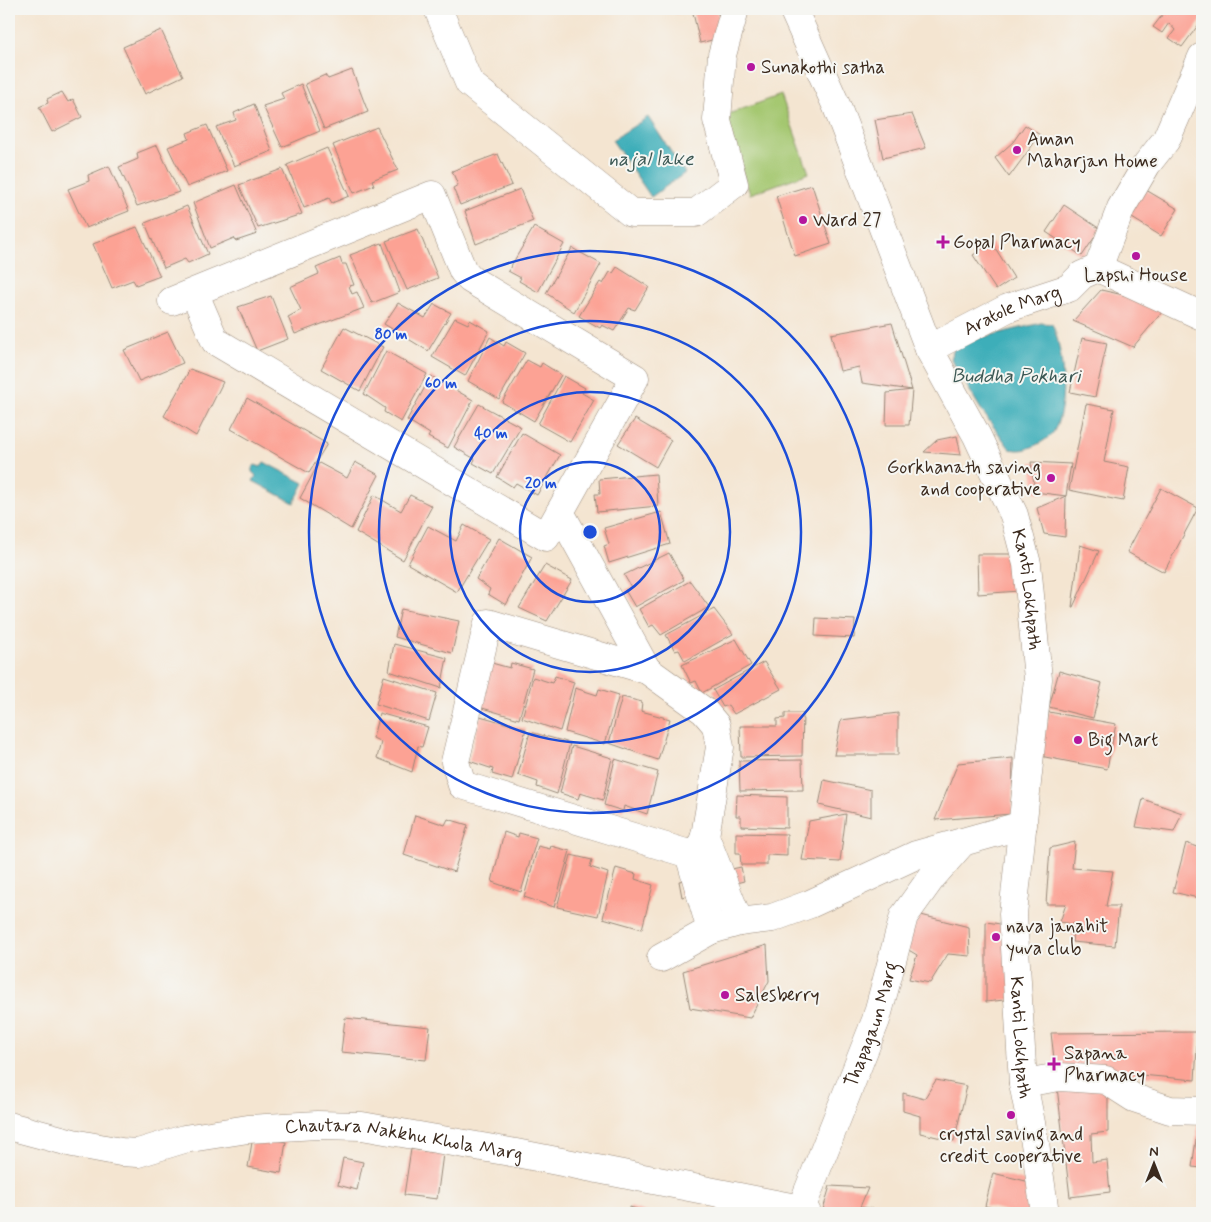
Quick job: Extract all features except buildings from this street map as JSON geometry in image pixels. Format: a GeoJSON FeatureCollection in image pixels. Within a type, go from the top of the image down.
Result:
{"type":"FeatureCollection","features":[{"type":"Feature","properties":{"kind":"street"},"geometry":{"type":"LineString","coordinates":[[438,9],[469,83],[631,213],[696,213],[734,184],[717,120],[722,55],[735,9]]}},
{"type":"Feature","properties":{"kind":"street","name":"Kanti Lokhpath"},"geometry":{"type":"LineString","coordinates":[[793,9],[837,107],[929,349],[977,436],[1014,515],[1027,564],[1038,679],[1013,914],[1023,1083],[1036,1143],[1045,1213]]}},
{"type":"Feature","properties":{"kind":"street"},"geometry":{"type":"LineString","coordinates":[[1202,57],[1166,140],[1147,164],[1121,208],[1098,268],[1202,316]]}},
{"type":"Feature","properties":{"kind":"street"},"geometry":{"type":"LineString","coordinates":[[432,196],[463,271],[470,280],[635,378],[560,512],[546,538],[215,341],[183,296],[432,196]]}},
{"type":"Feature","properties":{"kind":"street","name":"Aratole Marg"},"geometry":{"type":"LineString","coordinates":[[929,349],[1008,308],[1069,288],[1082,275],[1098,268]]}},
{"type":"Feature","properties":{"kind":"street"},"geometry":{"type":"LineString","coordinates":[[560,512],[647,670]]}},
{"type":"Feature","properties":{"kind":"street"},"geometry":{"type":"LineString","coordinates":[[711,930],[697,845],[720,747],[716,725],[704,711],[647,670],[488,623],[455,762],[462,785],[697,845],[738,922]]}},
{"type":"Feature","properties":{"kind":"street"},"geometry":{"type":"LineString","coordinates":[[660,958],[711,930],[738,922],[772,918],[810,904],[916,855],[961,844],[1023,825]]}},
{"type":"Feature","properties":{"kind":"street","name":"Thapagaun Marg"},"geometry":{"type":"LineString","coordinates":[[804,1211],[876,1020],[904,916],[932,877],[961,844]]}},
{"type":"Feature","properties":{"kind":"street"},"geometry":{"type":"LineString","coordinates":[[1023,1083],[1060,1077],[1106,1080],[1134,1098],[1170,1110],[1202,1111]]}},
{"type":"Feature","properties":{"kind":"street","name":"Chautara Nakkhu Khola Marg"},"geometry":{"type":"LineString","coordinates":[[9,1126],[72,1143],[121,1152],[138,1153],[184,1139],[248,1129],[317,1125],[362,1126],[507,1151],[804,1211]]}},
{"type":"Feature","properties":{"kind":"green space"},"geometry":{"type":"Polygon","coordinates":[[[781,95],[809,173],[750,194],[723,116],[781,95]]]}},
{"type":"Feature","properties":{"kind":"water","name":"najal lake"},"geometry":{"type":"Polygon","coordinates":[[[648,117],[685,173],[651,197],[612,140],[648,117]]]}},
{"type":"Feature","properties":{"kind":"water","name":"Buddha Pokhari"},"geometry":{"type":"Polygon","coordinates":[[[1041,323],[1052,324],[1062,362],[1063,393],[1058,420],[1053,433],[1044,441],[1026,449],[1010,449],[982,411],[951,359],[954,348],[967,341],[1041,323]]]}},
{"type":"Feature","properties":{"kind":"water"},"geometry":{"type":"Polygon","coordinates":[[[264,462],[304,483],[294,503],[253,481],[256,476],[252,472],[252,468],[255,465],[261,467],[264,462]]]}},
{"type":"Feature","properties":{"kind":"place","name":"Sunakothi satha"},"geometry":{"type":"Point","coordinates":[751,67]}},
{"type":"Feature","properties":{"kind":"place","name":"Aman Maharjan Home"},"geometry":{"type":"Point","coordinates":[1017,150]}},
{"type":"Feature","properties":{"kind":"place","name":"Ward 27"},"geometry":{"type":"Point","coordinates":[803,220]}},
{"type":"Feature","properties":{"kind":"place","name":"Gopal Pharmacy"},"geometry":{"type":"Point","coordinates":[943,242]}},
{"type":"Feature","properties":{"kind":"place","name":"Lapshi House"},"geometry":{"type":"Point","coordinates":[1136,256]}},
{"type":"Feature","properties":{"kind":"place","name":"Gorkhanath saving and cooperative"},"geometry":{"type":"Point","coordinates":[1051,478]}},
{"type":"Feature","properties":{"kind":"place","name":"Big Mart"},"geometry":{"type":"Point","coordinates":[1078,740]}},
{"type":"Feature","properties":{"kind":"place","name":"nava janahit yuva club"},"geometry":{"type":"Point","coordinates":[996,937]}},
{"type":"Feature","properties":{"kind":"place","name":"Salesberry"},"geometry":{"type":"Point","coordinates":[725,995]}},
{"type":"Feature","properties":{"kind":"place","name":"Sapana Pharmacy"},"geometry":{"type":"Point","coordinates":[1054,1064]}},
{"type":"Feature","properties":{"kind":"place","name":"crystal saving and credit cooperative"},"geometry":{"type":"Point","coordinates":[1011,1115]}}]}
